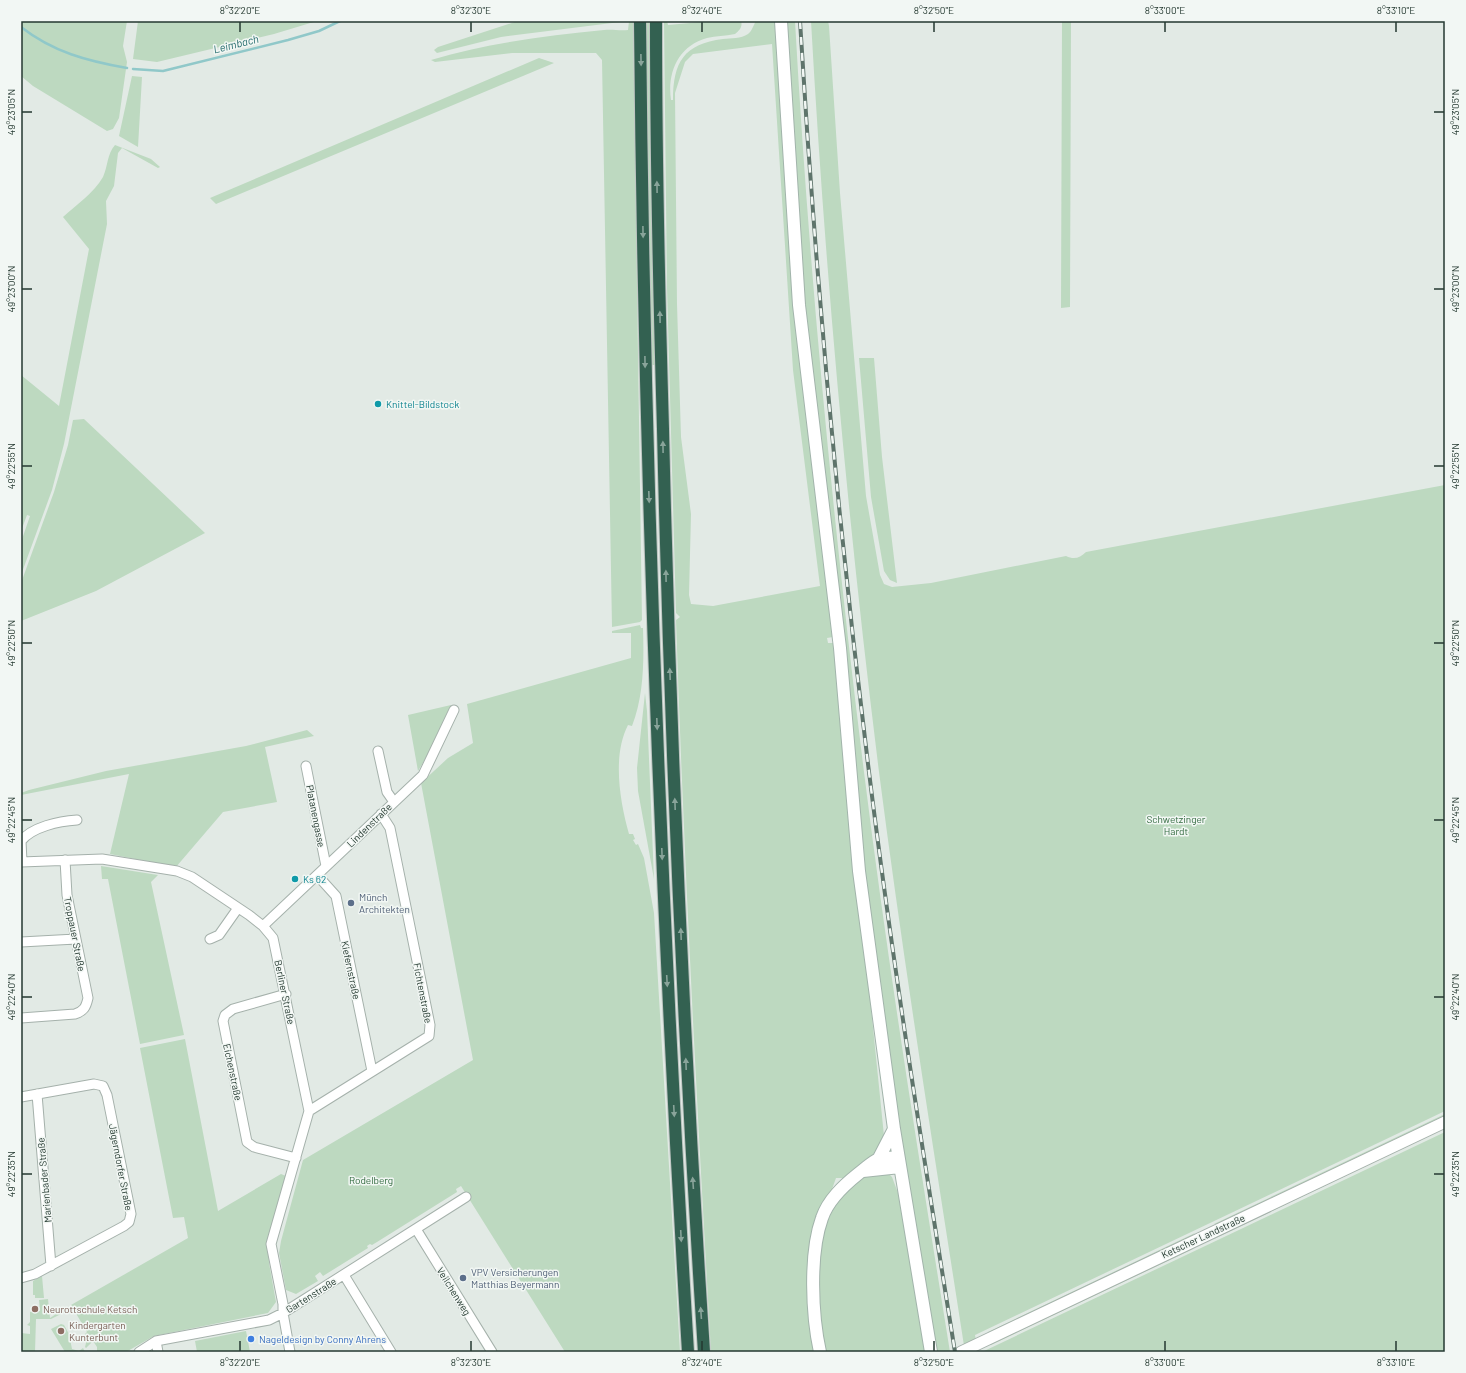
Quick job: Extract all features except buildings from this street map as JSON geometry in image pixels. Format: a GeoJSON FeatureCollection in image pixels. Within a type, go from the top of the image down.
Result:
{"type":"FeatureCollection","features":[{"type":"Feature","properties":{"kind":"highway"},"geometry":{"type":"LineString","coordinates":[[640,21],[644,315],[652,622],[664,928],[688,1352]]}},
{"type":"Feature","properties":{"kind":"highway"},"geometry":{"type":"LineString","coordinates":[[656,21],[660,306],[667,618],[688,1103],[704,1352]]}},
{"type":"Feature","properties":{"kind":"main road"},"geometry":{"type":"LineString","coordinates":[[781,21],[795,254],[802,339],[840,648],[867,936],[899,1163],[931,1352]]}},
{"type":"Feature","properties":{"kind":"main road"},"geometry":{"type":"LineString","coordinates":[[820,1352],[815,1317],[814,1266],[816,1238],[822,1218],[829,1204],[844,1186],[879,1158],[894,1129]]}},
{"type":"Feature","properties":{"kind":"main road"},"geometry":{"type":"LineString","coordinates":[[879,1158],[899,1163]]}},
{"type":"Feature","properties":{"kind":"main road"},"geometry":{"type":"LineString","coordinates":[[861,1172],[899,1163]]}},
{"type":"Feature","properties":{"kind":"street","name":"Lindenstraße"},"geometry":{"type":"LineString","coordinates":[[263,926],[422,775],[454,710]]}},
{"type":"Feature","properties":{"kind":"street"},"geometry":{"type":"LineString","coordinates":[[378,751],[387,792],[394,802]]}},
{"type":"Feature","properties":{"kind":"street","name":"Platanengasse"},"geometry":{"type":"LineString","coordinates":[[306,766],[326,866]]}},
{"type":"Feature","properties":{"kind":"street","name":"Fichtenstraße"},"geometry":{"type":"LineString","coordinates":[[309,1110],[429,1036],[430,1025],[390,828],[381,814]]}},
{"type":"Feature","properties":{"kind":"street"},"geometry":{"type":"LineString","coordinates":[[21,862],[21,840],[27,834],[66,820],[77,820]]}},
{"type":"Feature","properties":{"kind":"street","name":"Berliner Straße"},"geometry":{"type":"LineString","coordinates":[[21,862],[102,859],[177,871],[192,877],[238,908],[263,926],[273,938],[286,994],[309,1110],[271,1244],[283,1304],[283,1313],[290,1352]]}},
{"type":"Feature","properties":{"kind":"street","name":"Troppauer Straße"},"geometry":{"type":"LineString","coordinates":[[21,1018],[75,1014],[82,1011],[86,1006],[88,998],[67,895],[65,860]]}},
{"type":"Feature","properties":{"kind":"street","name":"Kiefernstraße"},"geometry":{"type":"LineString","coordinates":[[317,875],[336,896],[372,1071]]}},
{"type":"Feature","properties":{"kind":"street"},"geometry":{"type":"LineString","coordinates":[[210,939],[218,935],[238,908]]}},
{"type":"Feature","properties":{"kind":"street"},"geometry":{"type":"LineString","coordinates":[[21,942],[76,939]]}},
{"type":"Feature","properties":{"kind":"street","name":"Eichenstraße"},"geometry":{"type":"LineString","coordinates":[[286,994],[233,1009],[225,1015],[223,1021],[247,1142],[254,1147],[296,1158]]}},
{"type":"Feature","properties":{"kind":"street","name":"Jägerndorfer Straße"},"geometry":{"type":"LineString","coordinates":[[21,1278],[35,1274],[51,1266],[124,1226],[129,1222],[131,1214],[107,1095],[103,1086],[94,1084],[37,1094]]}},
{"type":"Feature","properties":{"kind":"street"},"geometry":{"type":"LineString","coordinates":[[21,1097],[37,1094]]}},
{"type":"Feature","properties":{"kind":"street","name":"Marienbader Straße"},"geometry":{"type":"LineString","coordinates":[[37,1094],[51,1266]]}},
{"type":"Feature","properties":{"kind":"street","name":"Ketscher Landstraße"},"geometry":{"type":"LineString","coordinates":[[960,1352],[1445,1122]]}},
{"type":"Feature","properties":{"kind":"street","name":"Gartenstraße"},"geometry":{"type":"LineString","coordinates":[[139,1352],[156,1341],[269,1320],[283,1313],[344,1275],[466,1197]]}},
{"type":"Feature","properties":{"kind":"street","name":"Veilchenweg"},"geometry":{"type":"LineString","coordinates":[[416,1229],[492,1352]]}},
{"type":"Feature","properties":{"kind":"street"},"geometry":{"type":"LineString","coordinates":[[344,1275],[391,1352]]}},
{"type":"Feature","properties":{"kind":"street"},"geometry":{"type":"LineString","coordinates":[[156,1341],[158,1352]]}},
{"type":"Feature","properties":{"kind":"green space"},"geometry":{"type":"Polygon","coordinates":[[[21,21],[127,21],[123,46],[127,62],[119,118],[113,129],[107,131],[33,86],[21,76],[21,21]]]}},
{"type":"Feature","properties":{"kind":"green space"},"geometry":{"type":"Polygon","coordinates":[[[138,21],[317,21],[274,34],[157,62],[133,59],[138,21]]]}},
{"type":"Feature","properties":{"kind":"green space"},"geometry":{"type":"Polygon","coordinates":[[[518,21],[628,21],[501,37],[437,53],[434,50],[438,47],[518,21]]]}},
{"type":"Feature","properties":{"kind":"green space"},"geometry":{"type":"Polygon","coordinates":[[[629,21],[633,21],[642,620],[640,622],[612,627],[602,60],[596,53],[512,53],[435,62],[431,60],[474,49],[517,41],[604,30],[628,30],[629,21]]]}},
{"type":"Feature","properties":{"kind":"green space"},"geometry":{"type":"Polygon","coordinates":[[[646,21],[651,21],[655,365],[651,365],[646,21]]]}},
{"type":"Feature","properties":{"kind":"green space"},"geometry":{"type":"Polygon","coordinates":[[[664,21],[667,21],[668,25],[712,21],[741,21],[740,29],[735,34],[707,38],[689,47],[682,54],[673,71],[671,80],[671,100],[673,100],[675,75],[683,57],[690,50],[710,41],[745,36],[751,31],[756,21],[776,21],[833,637],[827,638],[828,643],[834,643],[884,1136],[876,1152],[869,1159],[843,1178],[836,1178],[831,1192],[817,1215],[811,1239],[815,1352],[711,1352],[683,803],[676,620],[680,617],[676,613],[667,288],[664,21]],[[772,44],[693,54],[685,62],[675,93],[677,304],[681,437],[691,514],[689,595],[691,604],[713,606],[820,586],[793,370],[772,44]]]}},
{"type":"Feature","properties":{"kind":"green space"},"geometry":{"type":"Polygon","coordinates":[[[785,21],[795,21],[807,209],[823,397],[842,585],[873,845],[915,1135],[950,1352],[936,1352],[875,970],[808,356],[785,21]]]}},
{"type":"Feature","properties":{"kind":"green space","name":"Schwetzinger Hardt"},"geometry":{"type":"Polygon","coordinates":[[[811,21],[828,21],[829,26],[840,193],[866,496],[880,575],[884,584],[892,587],[931,583],[1066,556],[1077,558],[1086,552],[1445,485],[1445,1111],[975,1335],[978,1352],[965,1352],[909,990],[879,772],[857,585],[830,303],[811,21]]]}},
{"type":"Feature","properties":{"kind":"green space"},"geometry":{"type":"Polygon","coordinates":[[[1062,21],[1071,21],[1070,307],[1061,308],[1062,21]]]}},
{"type":"Feature","properties":{"kind":"green space"},"geometry":{"type":"Polygon","coordinates":[[[539,58],[554,63],[216,204],[210,198],[539,58]]]}},
{"type":"Feature","properties":{"kind":"green space"},"geometry":{"type":"Polygon","coordinates":[[[132,76],[142,77],[138,147],[119,136],[132,76]]]}},
{"type":"Feature","properties":{"kind":"green space"},"geometry":{"type":"Polygon","coordinates":[[[115,145],[151,159],[160,167],[158,168],[122,148],[118,153],[114,186],[106,201],[107,224],[64,444],[52,490],[21,575],[21,542],[30,516],[27,515],[21,531],[21,375],[59,406],[89,249],[63,217],[90,194],[99,183],[105,173],[110,152],[115,145]]]}},
{"type":"Feature","properties":{"kind":"green space"},"geometry":{"type":"Polygon","coordinates":[[[859,358],[874,358],[882,457],[897,583],[890,580],[884,571],[871,497],[859,358]]]}},
{"type":"Feature","properties":{"kind":"green space"},"geometry":{"type":"Polygon","coordinates":[[[84,419],[205,533],[96,591],[21,621],[21,583],[54,492],[68,445],[73,420],[84,419]]]}},
{"type":"Feature","properties":{"kind":"green space","name":"Rodelberg"},"geometry":{"type":"Polygon","coordinates":[[[640,625],[641,628],[643,628],[641,690],[632,726],[628,725],[623,737],[620,751],[619,779],[623,808],[629,834],[633,834],[635,839],[633,840],[636,845],[638,844],[644,858],[654,913],[680,1352],[565,1352],[461,1186],[456,1189],[457,1192],[372,1245],[370,1244],[367,1246],[368,1248],[323,1276],[320,1272],[315,1276],[318,1281],[296,1294],[286,1290],[279,1253],[303,1160],[473,1060],[421,783],[448,758],[473,743],[467,704],[631,658],[631,633],[612,633],[612,631],[640,625]]]}},
{"type":"Feature","properties":{"kind":"green space"},"geometry":{"type":"Polygon","coordinates":[[[645,693],[654,879],[638,791],[637,768],[645,693]]]}},
{"type":"Feature","properties":{"kind":"green space"},"geometry":{"type":"Polygon","coordinates":[[[451,705],[427,756],[418,771],[408,715],[451,705]]]}},
{"type":"Feature","properties":{"kind":"green space"},"geometry":{"type":"Polygon","coordinates":[[[307,730],[314,736],[265,747],[277,802],[223,812],[176,867],[110,854],[129,774],[21,795],[21,793],[29,790],[106,771],[246,746],[307,730]]]}},
{"type":"Feature","properties":{"kind":"green space"},"geometry":{"type":"Polygon","coordinates":[[[101,866],[158,875],[151,882],[184,1035],[140,1044],[108,879],[102,879],[101,866]]]}},
{"type":"Feature","properties":{"kind":"green space"},"geometry":{"type":"Polygon","coordinates":[[[185,1039],[218,1211],[281,1174],[286,1176],[268,1245],[269,1263],[276,1302],[268,1313],[154,1336],[126,1352],[97,1352],[97,1347],[93,1341],[86,1348],[85,1347],[87,1339],[85,1334],[87,1332],[71,1305],[188,1238],[184,1217],[173,1218],[140,1048],[185,1039]]]}},
{"type":"Feature","properties":{"kind":"green space"},"geometry":{"type":"Polygon","coordinates":[[[1445,1114],[1445,1116],[1217,1224],[1214,1224],[1445,1114]]]}},
{"type":"Feature","properties":{"kind":"green space"},"geometry":{"type":"Polygon","coordinates":[[[1445,1126],[1445,1128],[1214,1239],[1216,1236],[1445,1126]]]}},
{"type":"Feature","properties":{"kind":"green space"},"geometry":{"type":"Polygon","coordinates":[[[1445,1132],[1445,1352],[982,1352],[1445,1132]]]}},
{"type":"Feature","properties":{"kind":"green space"},"geometry":{"type":"Polygon","coordinates":[[[870,1174],[889,1174],[892,1177],[898,1193],[926,1352],[825,1352],[819,1310],[818,1264],[826,1222],[836,1204],[850,1188],[865,1176],[870,1174]]]}},
{"type":"Feature","properties":{"kind":"green space"},"geometry":{"type":"Polygon","coordinates":[[[1195,1233],[1191,1237],[988,1334],[988,1332],[1195,1233]]]}},
{"type":"Feature","properties":{"kind":"green space"},"geometry":{"type":"Polygon","coordinates":[[[1191,1248],[1193,1249],[991,1345],[990,1344],[1191,1248]]]}},
{"type":"Feature","properties":{"kind":"green space"},"geometry":{"type":"Polygon","coordinates":[[[42,1276],[44,1298],[35,1298],[35,1295],[33,1295],[33,1281],[42,1276]]]}},
{"type":"Feature","properties":{"kind":"green space"},"geometry":{"type":"Polygon","coordinates":[[[48,1299],[50,1318],[67,1307],[67,1311],[51,1319],[36,1319],[35,1352],[21,1352],[21,1333],[30,1334],[30,1326],[27,1325],[30,1322],[30,1312],[40,1311],[39,1300],[48,1299]]]}},
{"type":"Feature","properties":{"kind":"green space"},"geometry":{"type":"Polygon","coordinates":[[[61,1324],[64,1325],[69,1334],[72,1349],[79,1351],[83,1348],[85,1352],[65,1352],[51,1329],[61,1324]]]}},
{"type":"Feature","properties":{"kind":"green space"},"geometry":{"type":"Polygon","coordinates":[[[246,1331],[250,1352],[197,1352],[195,1341],[246,1331]]]}},
{"type":"Feature","properties":{"kind":"waterway","name":"Leimbach"},"geometry":{"type":"LineString","coordinates":[[133,69],[163,71],[288,40],[319,31],[340,21]]}},
{"type":"Feature","properties":{"kind":"waterway","name":"Leimbach"},"geometry":{"type":"LineString","coordinates":[[21,27],[33,36],[58,49],[84,59],[127,68]]}},
{"type":"Feature","properties":{"kind":"railway"},"geometry":{"type":"LineString","coordinates":[[800,21],[820,303],[847,585],[878,845],[920,1135],[955,1352]]}},
{"type":"Feature","properties":{"kind":"place","name":"Knittel-Bildstock"},"geometry":{"type":"Point","coordinates":[378,404]}},
{"type":"Feature","properties":{"kind":"place","name":"Ks 62"},"geometry":{"type":"Point","coordinates":[295,879]}},
{"type":"Feature","properties":{"kind":"place","name":"Münch Architekten"},"geometry":{"type":"Point","coordinates":[351,903]}},
{"type":"Feature","properties":{"kind":"place","name":"VPV Versicherungen Matthias Beyermann"},"geometry":{"type":"Point","coordinates":[463,1278]}},
{"type":"Feature","properties":{"kind":"place","name":"Neurottschule Ketsch"},"geometry":{"type":"Point","coordinates":[35,1309]}},
{"type":"Feature","properties":{"kind":"place","name":"Kindergarten Kunterbunt"},"geometry":{"type":"Point","coordinates":[61,1331]}},
{"type":"Feature","properties":{"kind":"place","name":"Nageldesign by Conny Ahrens"},"geometry":{"type":"Point","coordinates":[251,1339]}}]}
